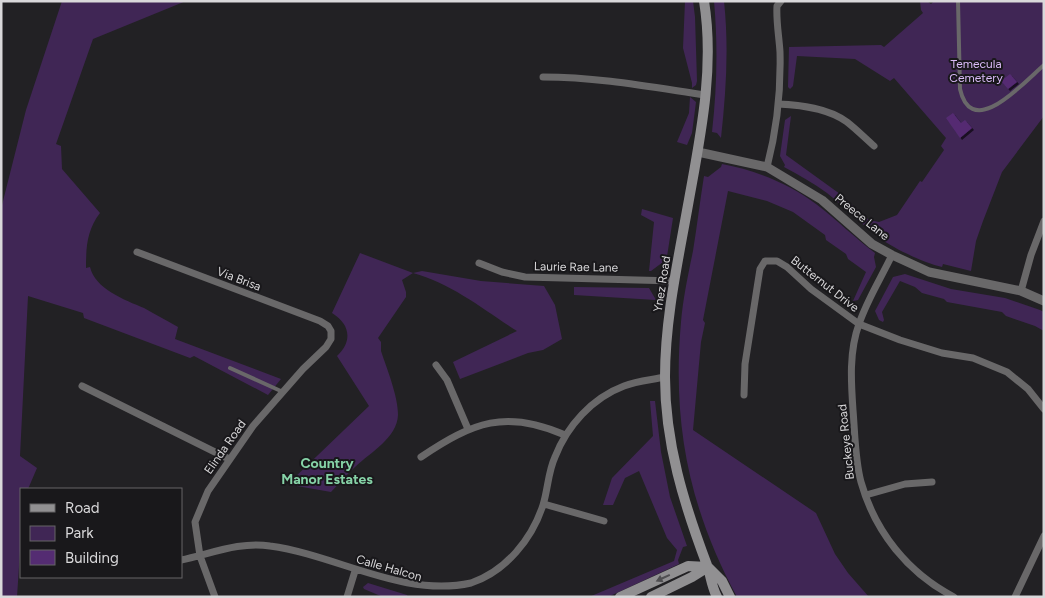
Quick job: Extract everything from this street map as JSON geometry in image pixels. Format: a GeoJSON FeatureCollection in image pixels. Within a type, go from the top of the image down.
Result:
{"type":"FeatureCollection","features":[{"type":"Feature","properties":{"kind":"main road","name":"Ynez Road"},"geometry":{"type":"LineString","coordinates":[[704,1],[707,36],[705,95],[698,152],[668,330],[665,378],[672,454],[688,514],[708,567],[711,586],[717,597]]}},
{"type":"Feature","properties":{"kind":"main road"},"geometry":{"type":"LineString","coordinates":[[620,597],[645,592],[688,566],[708,567]]}},
{"type":"Feature","properties":{"kind":"main road","name":"Ynez Road"},"geometry":{"type":"LineString","coordinates":[[708,567],[722,581],[730,597]]}},
{"type":"Feature","properties":{"kind":"main road"},"geometry":{"type":"LineString","coordinates":[[651,597],[691,578],[708,567]]}},
{"type":"Feature","properties":{"kind":"street"},"geometry":{"type":"LineString","coordinates":[[767,167],[774,140],[778,104],[780,64],[776,6],[781,1]]}},
{"type":"Feature","properties":{"kind":"street"},"geometry":{"type":"LineString","coordinates":[[543,77],[570,77],[614,81],[705,95]]}},
{"type":"Feature","properties":{"kind":"street"},"geometry":{"type":"LineString","coordinates":[[778,104],[810,107],[830,114],[846,121],[874,146]]}},
{"type":"Feature","properties":{"kind":"street","name":"Preece Lane"},"geometry":{"type":"LineString","coordinates":[[698,152],[767,167],[822,200],[872,244],[929,272],[1021,292],[1044,301]]}},
{"type":"Feature","properties":{"kind":"street"},"geometry":{"type":"LineString","coordinates":[[1021,292],[1031,255],[1044,221]]}},
{"type":"Feature","properties":{"kind":"street","name":"Via Brisa"},"geometry":{"type":"LineString","coordinates":[[137,252],[320,321],[328,326],[331,331]]}},
{"type":"Feature","properties":{"kind":"street","name":"Buckeye Road"},"geometry":{"type":"LineString","coordinates":[[892,255],[859,324],[853,350],[851,381],[859,468],[872,512],[896,551],[912,569],[935,587],[954,597]]}},
{"type":"Feature","properties":{"kind":"street","name":"Butternut Drive"},"geometry":{"type":"LineString","coordinates":[[744,395],[745,364],[756,285],[760,269],[765,261],[777,261],[859,324],[900,340],[942,353],[972,358],[1008,372],[1028,389],[1044,409]]}},
{"type":"Feature","properties":{"kind":"street","name":"Laurie Rae Lane"},"geometry":{"type":"LineString","coordinates":[[479,263],[502,272],[525,277],[675,281]]}},
{"type":"Feature","properties":{"kind":"street","name":"Elinda Road"},"geometry":{"type":"LineString","coordinates":[[215,597],[200,556],[195,522],[208,491],[253,426],[303,369],[326,347],[331,331]]}},
{"type":"Feature","properties":{"kind":"street"},"geometry":{"type":"LineString","coordinates":[[436,365],[447,380],[468,429]]}},
{"type":"Feature","properties":{"kind":"street","name":"Calle Halcon"},"geometry":{"type":"LineString","coordinates":[[182,560],[235,546],[268,545],[289,549],[393,583],[423,590],[449,589],[472,583],[492,573],[509,560],[534,527],[544,504],[554,458],[565,434],[583,413],[600,398],[623,386],[665,378]]}},
{"type":"Feature","properties":{"kind":"street"},"geometry":{"type":"LineString","coordinates":[[82,386],[229,459]]}},
{"type":"Feature","properties":{"kind":"street"},"geometry":{"type":"LineString","coordinates":[[421,457],[468,429],[495,421],[533,423],[565,434]]}},
{"type":"Feature","properties":{"kind":"street"},"geometry":{"type":"LineString","coordinates":[[866,495],[905,484],[932,482]]}},
{"type":"Feature","properties":{"kind":"street"},"geometry":{"type":"LineString","coordinates":[[544,504],[604,521]]}},
{"type":"Feature","properties":{"kind":"street"},"geometry":{"type":"LineString","coordinates":[[1016,597],[1044,536]]}},
{"type":"Feature","properties":{"kind":"street"},"geometry":{"type":"LineString","coordinates":[[347,597],[355,571]]}},
{"type":"Feature","properties":{"kind":"lane"},"geometry":{"type":"LineString","coordinates":[[958,1],[960,89],[962,97],[971,108],[978,112],[989,109],[1007,98],[1044,65]]}},
{"type":"Feature","properties":{"kind":"lane"},"geometry":{"type":"LineString","coordinates":[[230,368],[282,392]]}},
{"type":"Feature","properties":{"kind":"green space"},"geometry":{"type":"Polygon","coordinates":[[[62,1],[186,1],[93,39],[56,144],[61,146],[62,169],[100,213],[92,226],[88,239],[86,268],[90,267],[93,275],[104,288],[178,327],[175,339],[281,379],[268,395],[194,356],[190,358],[84,318],[83,313],[28,296],[20,456],[37,468],[28,488],[20,488],[20,551],[17,597],[1,597],[1,209],[26,110],[62,1]]]}},
{"type":"Feature","properties":{"kind":"green space"},"geometry":{"type":"Polygon","coordinates":[[[685,1],[693,1],[695,17],[697,81],[696,85],[692,88],[683,48],[685,1]]]}},
{"type":"Feature","properties":{"kind":"green space"},"geometry":{"type":"Polygon","coordinates":[[[714,1],[724,1],[726,18],[726,70],[721,138],[717,133],[712,132],[716,66],[714,1]]]}},
{"type":"Feature","properties":{"kind":"green space","name":"Temecula Cemetery"},"geometry":{"type":"Polygon","coordinates":[[[920,1],[927,1],[931,4],[934,1],[1044,1],[1044,116],[1002,172],[976,241],[971,271],[943,264],[942,267],[935,265],[893,247],[873,233],[827,193],[784,167],[785,165],[780,156],[785,120],[791,116],[786,155],[840,194],[869,220],[879,222],[897,215],[944,150],[941,146],[946,138],[894,78],[890,81],[855,59],[797,56],[793,86],[790,89],[788,87],[789,47],[881,45],[884,47],[923,13],[920,1]]]}},
{"type":"Feature","properties":{"kind":"green space"},"geometry":{"type":"Polygon","coordinates":[[[690,97],[696,102],[692,133],[687,145],[677,142],[689,113],[690,97]]]}},
{"type":"Feature","properties":{"kind":"green space"},"geometry":{"type":"Polygon","coordinates":[[[722,164],[759,174],[795,190],[816,204],[875,253],[876,267],[858,300],[853,301],[866,272],[848,259],[846,254],[826,240],[825,235],[793,212],[767,201],[728,191],[703,320],[705,323],[701,342],[693,430],[816,513],[835,554],[848,573],[869,597],[737,597],[720,564],[707,531],[696,498],[682,430],[679,395],[679,359],[683,305],[704,176],[708,177],[721,167],[722,164]]]}},
{"type":"Feature","properties":{"kind":"green space"},"geometry":{"type":"Polygon","coordinates":[[[642,209],[673,218],[666,263],[663,262],[651,271],[649,271],[654,222],[641,215],[642,209]]]}},
{"type":"Feature","properties":{"kind":"green space"},"geometry":{"type":"Polygon","coordinates":[[[360,253],[413,273],[402,280],[406,297],[378,338],[381,342],[381,351],[398,408],[397,423],[388,438],[352,470],[331,492],[291,485],[292,480],[369,406],[337,356],[346,344],[347,333],[343,322],[332,313],[360,253]]]}},
{"type":"Feature","properties":{"kind":"green space"},"geometry":{"type":"Polygon","coordinates":[[[422,271],[481,281],[544,286],[555,305],[562,339],[543,350],[528,353],[460,379],[453,362],[517,331],[454,290],[413,273],[422,271]]]}},
{"type":"Feature","properties":{"kind":"green space"},"geometry":{"type":"Polygon","coordinates":[[[905,274],[951,289],[1005,298],[1040,310],[1044,312],[1044,331],[1006,316],[1002,312],[947,302],[944,299],[922,293],[915,287],[900,281],[882,312],[883,322],[879,320],[875,311],[893,277],[905,274]]]}},
{"type":"Feature","properties":{"kind":"green space"},"geometry":{"type":"Polygon","coordinates":[[[574,287],[649,288],[656,300],[574,295],[574,287]]]}},
{"type":"Feature","properties":{"kind":"green space"},"geometry":{"type":"Polygon","coordinates":[[[650,401],[655,401],[661,452],[670,497],[687,546],[683,547],[678,560],[679,564],[608,597],[589,597],[674,561],[677,550],[667,538],[639,471],[625,478],[613,505],[603,505],[612,478],[653,436],[650,401]]]}},
{"type":"Feature","properties":{"kind":"green space"},"geometry":{"type":"Polygon","coordinates":[[[368,583],[407,595],[408,597],[383,597],[364,589],[363,587],[368,583]]]}},
{"type":"Feature","properties":{"kind":"building"},"geometry":{"type":"Polygon","coordinates":[[[1010,74],[1017,82],[1008,89],[1001,81],[1010,74]]]}},
{"type":"Feature","properties":{"kind":"building"},"geometry":{"type":"Polygon","coordinates":[[[953,113],[961,123],[965,120],[972,128],[960,138],[946,118],[953,113]]]}},
{"type":"Feature","properties":{"kind":"district","name":"Country Manor Estates"},"geometry":{"type":"Point","coordinates":[327,472]}}]}
